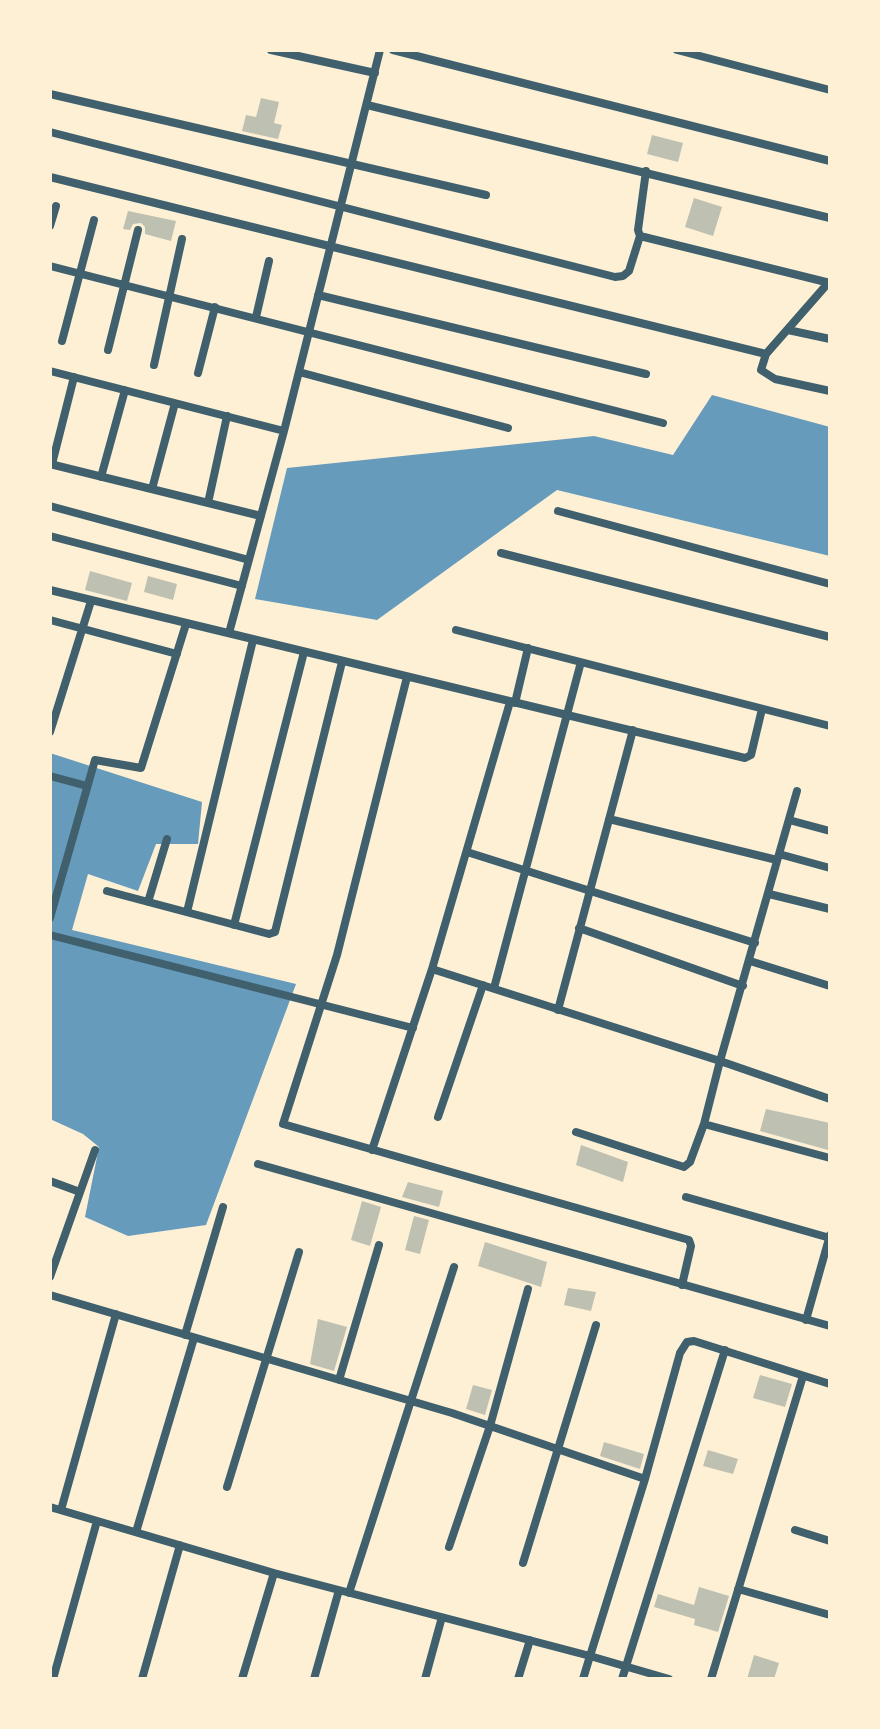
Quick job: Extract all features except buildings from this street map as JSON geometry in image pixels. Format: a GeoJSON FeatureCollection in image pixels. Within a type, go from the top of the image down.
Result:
{"type":"FeatureCollection","features":[{"type":"Feature","properties":{"kind":"street"},"geometry":{"type":"LineString","coordinates":[[271,50],[375,73]]}},
{"type":"Feature","properties":{"kind":"street"},"geometry":{"type":"LineString","coordinates":[[228,634],[284,431],[380,50]]}},
{"type":"Feature","properties":{"kind":"street"},"geometry":{"type":"LineString","coordinates":[[393,50],[830,161]]}},
{"type":"Feature","properties":{"kind":"street"},"geometry":{"type":"LineString","coordinates":[[677,50],[830,90]]}},
{"type":"Feature","properties":{"kind":"street"},"geometry":{"type":"LineString","coordinates":[[50,94],[486,195]]}},
{"type":"Feature","properties":{"kind":"street"},"geometry":{"type":"LineString","coordinates":[[367,105],[830,218]]}},
{"type":"Feature","properties":{"kind":"street"},"geometry":{"type":"LineString","coordinates":[[50,132],[615,276],[629,271],[640,236],[646,171]]}},
{"type":"Feature","properties":{"kind":"street"},"geometry":{"type":"LineString","coordinates":[[50,177],[766,354]]}},
{"type":"Feature","properties":{"kind":"street"},"geometry":{"type":"LineString","coordinates":[[50,226],[56,206]]}},
{"type":"Feature","properties":{"kind":"street"},"geometry":{"type":"LineString","coordinates":[[62,341],[94,220]]}},
{"type":"Feature","properties":{"kind":"street"},"geometry":{"type":"LineString","coordinates":[[108,350],[138,230]]}},
{"type":"Feature","properties":{"kind":"street"},"geometry":{"type":"LineString","coordinates":[[640,236],[829,282],[766,354],[761,370],[766,375],[830,391]]}},
{"type":"Feature","properties":{"kind":"street"},"geometry":{"type":"LineString","coordinates":[[154,365],[182,239]]}},
{"type":"Feature","properties":{"kind":"street"},"geometry":{"type":"LineString","coordinates":[[256,317],[269,262]]}},
{"type":"Feature","properties":{"kind":"street"},"geometry":{"type":"LineString","coordinates":[[50,266],[663,423]]}},
{"type":"Feature","properties":{"kind":"street"},"geometry":{"type":"LineString","coordinates":[[318,296],[646,374]]}},
{"type":"Feature","properties":{"kind":"street"},"geometry":{"type":"LineString","coordinates":[[198,373],[214,307]]}},
{"type":"Feature","properties":{"kind":"street"},"geometry":{"type":"LineString","coordinates":[[788,330],[830,339]]}},
{"type":"Feature","properties":{"kind":"street"},"geometry":{"type":"LineString","coordinates":[[50,371],[284,431]]}},
{"type":"Feature","properties":{"kind":"street"},"geometry":{"type":"LineString","coordinates":[[299,372],[508,428]]}},
{"type":"Feature","properties":{"kind":"street"},"geometry":{"type":"LineString","coordinates":[[74,377],[51,464],[261,516]]}},
{"type":"Feature","properties":{"kind":"street"},"geometry":{"type":"LineString","coordinates":[[102,476],[124,390]]}},
{"type":"Feature","properties":{"kind":"street"},"geometry":{"type":"LineString","coordinates":[[152,489],[174,403]]}},
{"type":"Feature","properties":{"kind":"street"},"geometry":{"type":"LineString","coordinates":[[208,502],[227,416]]}},
{"type":"Feature","properties":{"kind":"street"},"geometry":{"type":"LineString","coordinates":[[50,506],[249,560]]}},
{"type":"Feature","properties":{"kind":"street"},"geometry":{"type":"LineString","coordinates":[[558,510],[830,584]]}},
{"type":"Feature","properties":{"kind":"street"},"geometry":{"type":"LineString","coordinates":[[50,536],[242,586]]}},
{"type":"Feature","properties":{"kind":"street"},"geometry":{"type":"LineString","coordinates":[[501,553],[830,637]]}},
{"type":"Feature","properties":{"kind":"street"},"geometry":{"type":"LineString","coordinates":[[50,590],[749,758],[762,709]]}},
{"type":"Feature","properties":{"kind":"street"},"geometry":{"type":"LineString","coordinates":[[50,732],[92,601]]}},
{"type":"Feature","properties":{"kind":"street"},"geometry":{"type":"LineString","coordinates":[[50,620],[178,654]]}},
{"type":"Feature","properties":{"kind":"street"},"geometry":{"type":"LineString","coordinates":[[50,918],[94,760],[141,768],[186,624]]}},
{"type":"Feature","properties":{"kind":"street"},"geometry":{"type":"LineString","coordinates":[[456,630],[830,726]]}},
{"type":"Feature","properties":{"kind":"street"},"geometry":{"type":"LineString","coordinates":[[187,912],[253,640]]}},
{"type":"Feature","properties":{"kind":"street"},"geometry":{"type":"LineString","coordinates":[[372,1150],[432,969],[528,648]]}},
{"type":"Feature","properties":{"kind":"street"},"geometry":{"type":"LineString","coordinates":[[234,924],[304,652]]}},
{"type":"Feature","properties":{"kind":"street"},"geometry":{"type":"LineString","coordinates":[[106,891],[269,934],[277,929],[342,662]]}},
{"type":"Feature","properties":{"kind":"street"},"geometry":{"type":"LineString","coordinates":[[494,988],[581,662]]}},
{"type":"Feature","properties":{"kind":"street"},"geometry":{"type":"LineString","coordinates":[[406,677],[337,955],[283,1124],[689,1240],[692,1244],[682,1284]]}},
{"type":"Feature","properties":{"kind":"street"},"geometry":{"type":"LineString","coordinates":[[558,1010],[633,730]]}},
{"type":"Feature","properties":{"kind":"street"},"geometry":{"type":"LineString","coordinates":[[50,776],[87,786]]}},
{"type":"Feature","properties":{"kind":"street"},"geometry":{"type":"LineString","coordinates":[[576,1132],[684,1167],[690,1162],[797,791]]}},
{"type":"Feature","properties":{"kind":"street"},"geometry":{"type":"LineString","coordinates":[[609,819],[830,868]]}},
{"type":"Feature","properties":{"kind":"street"},"geometry":{"type":"LineString","coordinates":[[789,820],[830,830]]}},
{"type":"Feature","properties":{"kind":"street"},"geometry":{"type":"LineString","coordinates":[[148,902],[167,839]]}},
{"type":"Feature","properties":{"kind":"street"},"geometry":{"type":"LineString","coordinates":[[467,852],[755,943]]}},
{"type":"Feature","properties":{"kind":"street"},"geometry":{"type":"LineString","coordinates":[[769,894],[830,910]]}},
{"type":"Feature","properties":{"kind":"street"},"geometry":{"type":"LineString","coordinates":[[580,928],[743,986]]}},
{"type":"Feature","properties":{"kind":"street"},"geometry":{"type":"LineString","coordinates":[[50,935],[413,1028]]}},
{"type":"Feature","properties":{"kind":"street"},"geometry":{"type":"LineString","coordinates":[[750,960],[830,986]]}},
{"type":"Feature","properties":{"kind":"street"},"geometry":{"type":"LineString","coordinates":[[432,969],[830,1100]]}},
{"type":"Feature","properties":{"kind":"street"},"geometry":{"type":"LineString","coordinates":[[438,1117],[483,985]]}},
{"type":"Feature","properties":{"kind":"street"},"geometry":{"type":"LineString","coordinates":[[704,1124],[830,1158]]}},
{"type":"Feature","properties":{"kind":"street"},"geometry":{"type":"LineString","coordinates":[[50,1277],[95,1150]]}},
{"type":"Feature","properties":{"kind":"street"},"geometry":{"type":"LineString","coordinates":[[258,1164],[830,1326]]}},
{"type":"Feature","properties":{"kind":"street"},"geometry":{"type":"LineString","coordinates":[[50,1181],[80,1192]]}},
{"type":"Feature","properties":{"kind":"street"},"geometry":{"type":"LineString","coordinates":[[686,1197],[830,1236],[806,1320]]}},
{"type":"Feature","properties":{"kind":"street"},"geometry":{"type":"LineString","coordinates":[[136,1532],[222,1207]]}},
{"type":"Feature","properties":{"kind":"street"},"geometry":{"type":"LineString","coordinates":[[50,1236],[62,1242]]}},
{"type":"Feature","properties":{"kind":"street"},"geometry":{"type":"LineString","coordinates":[[338,1380],[379,1245]]}},
{"type":"Feature","properties":{"kind":"street"},"geometry":{"type":"LineString","coordinates":[[227,1488],[299,1252]]}},
{"type":"Feature","properties":{"kind":"street"},"geometry":{"type":"LineString","coordinates":[[349,1593],[454,1267]]}},
{"type":"Feature","properties":{"kind":"street"},"geometry":{"type":"LineString","coordinates":[[450,1548],[490,1426],[528,1289]]}},
{"type":"Feature","properties":{"kind":"street"},"geometry":{"type":"LineString","coordinates":[[51,1298],[412,1402],[646,1479]]}},
{"type":"Feature","properties":{"kind":"street"},"geometry":{"type":"LineString","coordinates":[[61,1510],[116,1314]]}},
{"type":"Feature","properties":{"kind":"street"},"geometry":{"type":"LineString","coordinates":[[523,1564],[596,1325]]}},
{"type":"Feature","properties":{"kind":"street"},"geometry":{"type":"LineString","coordinates":[[583,1679],[683,1346],[694,1340],[830,1384]]}},
{"type":"Feature","properties":{"kind":"street"},"geometry":{"type":"LineString","coordinates":[[622,1679],[725,1350]]}},
{"type":"Feature","properties":{"kind":"street"},"geometry":{"type":"LineString","coordinates":[[711,1679],[803,1376]]}},
{"type":"Feature","properties":{"kind":"street"},"geometry":{"type":"LineString","coordinates":[[50,1507],[274,1573],[668,1679]]}},
{"type":"Feature","properties":{"kind":"street"},"geometry":{"type":"LineString","coordinates":[[53,1679],[97,1521]]}},
{"type":"Feature","properties":{"kind":"street"},"geometry":{"type":"LineString","coordinates":[[795,1530],[830,1540]]}},
{"type":"Feature","properties":{"kind":"street"},"geometry":{"type":"LineString","coordinates":[[142,1679],[180,1545]]}},
{"type":"Feature","properties":{"kind":"street"},"geometry":{"type":"LineString","coordinates":[[242,1679],[274,1573]]}},
{"type":"Feature","properties":{"kind":"street"},"geometry":{"type":"LineString","coordinates":[[738,1589],[830,1615]]}},
{"type":"Feature","properties":{"kind":"street"},"geometry":{"type":"LineString","coordinates":[[314,1679],[339,1590]]}},
{"type":"Feature","properties":{"kind":"street"},"geometry":{"type":"LineString","coordinates":[[426,1679],[442,1618]]}},
{"type":"Feature","properties":{"kind":"street"},"geometry":{"type":"LineString","coordinates":[[518,1679],[530,1640]]}},
{"type":"Feature","properties":{"kind":"water"},"geometry":{"type":"Polygon","coordinates":[[[712,395],[830,427],[830,556],[557,490],[377,620],[255,599],[287,468],[594,436],[673,455],[712,395]]]}},
{"type":"Feature","properties":{"kind":"water"},"geometry":{"type":"Polygon","coordinates":[[[50,753],[202,802],[198,844],[156,844],[138,891],[88,874],[72,930],[296,984],[206,1225],[128,1236],[85,1217],[99,1147],[83,1134],[50,1119],[50,753]]]}}]}
